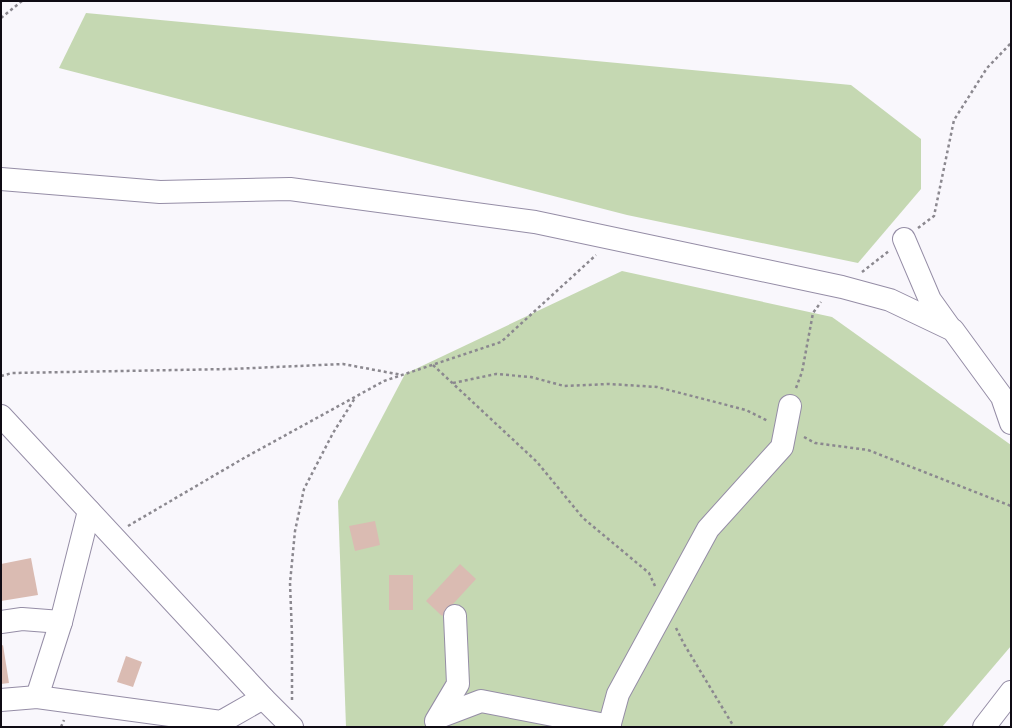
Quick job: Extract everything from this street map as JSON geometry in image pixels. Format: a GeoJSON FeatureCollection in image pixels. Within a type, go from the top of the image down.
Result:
{"type":"FeatureCollection","features":[{"type":"Feature","properties":{"kind":"street"},"geometry":{"type":"LineString","coordinates":[[1,179],[160,192],[290,189],[535,222],[837,286],[890,300],[953,330]]}},
{"type":"Feature","properties":{"kind":"street"},"geometry":{"type":"LineString","coordinates":[[904,239],[930,300],[1002,397],[1011,423]]}},
{"type":"Feature","properties":{"kind":"street"},"geometry":{"type":"LineString","coordinates":[[436,722],[481,701],[610,726],[618,694],[708,529],[782,447],[790,406]]}},
{"type":"Feature","properties":{"kind":"street"},"geometry":{"type":"LineString","coordinates":[[1,416],[263,698],[292,727]]}},
{"type":"Feature","properties":{"kind":"street"},"geometry":{"type":"LineString","coordinates":[[37,697],[61,622],[89,511]]}},
{"type":"Feature","properties":{"kind":"street"},"geometry":{"type":"LineString","coordinates":[[436,722],[458,684],[455,616]]}},
{"type":"Feature","properties":{"kind":"street"},"geometry":{"type":"LineString","coordinates":[[1,622],[22,619],[61,622]]}},
{"type":"Feature","properties":{"kind":"street"},"geometry":{"type":"LineString","coordinates":[[984,727],[1011,692]]}},
{"type":"Feature","properties":{"kind":"street"},"geometry":{"type":"LineString","coordinates":[[1,700],[37,697],[220,725],[263,698]]}},
{"type":"Feature","properties":{"kind":"path"},"geometry":{"type":"LineString","coordinates":[[1,18],[22,1]]}},
{"type":"Feature","properties":{"kind":"path"},"geometry":{"type":"LineString","coordinates":[[790,406],[802,372],[813,313],[837,286],[934,216],[954,120],[987,68],[1011,43]]}},
{"type":"Feature","properties":{"kind":"path"},"geometry":{"type":"LineString","coordinates":[[112,535],[244,458],[384,381],[501,342],[581,267],[615,239]]}},
{"type":"Feature","properties":{"kind":"path"},"geometry":{"type":"LineString","coordinates":[[1,376],[12,373],[231,369],[343,364],[402,375]]}},
{"type":"Feature","properties":{"kind":"path"},"geometry":{"type":"LineString","coordinates":[[433,365],[537,462],[583,518],[649,573],[684,644],[734,727]]}},
{"type":"Feature","properties":{"kind":"path"},"geometry":{"type":"LineString","coordinates":[[453,383],[496,374],[531,377],[564,386],[609,384],[657,387],[746,410],[815,443],[868,450],[1011,506]]}},
{"type":"Feature","properties":{"kind":"path"},"geometry":{"type":"LineString","coordinates":[[292,727],[292,635],[290,583],[295,531],[304,488],[333,434],[356,396]]}},
{"type":"Feature","properties":{"kind":"green space"},"geometry":{"type":"Polygon","coordinates":[[[86,13],[851,85],[921,139],[921,189],[858,263],[627,215],[59,68],[86,13]]]}},
{"type":"Feature","properties":{"kind":"green space"},"geometry":{"type":"Polygon","coordinates":[[[622,271],[832,317],[1011,445],[1011,646],[942,727],[346,727],[338,501],[405,374],[622,271]]]}},
{"type":"Feature","properties":{"kind":"building"},"geometry":{"type":"Polygon","coordinates":[[[375,521],[380,545],[355,551],[349,526],[375,521]]]}},
{"type":"Feature","properties":{"kind":"building"},"geometry":{"type":"Polygon","coordinates":[[[31,558],[38,595],[1,601],[1,564],[31,558]]]}},
{"type":"Feature","properties":{"kind":"building"},"geometry":{"type":"Polygon","coordinates":[[[460,564],[476,579],[442,616],[426,601],[460,564]]]}},
{"type":"Feature","properties":{"kind":"building"},"geometry":{"type":"Polygon","coordinates":[[[389,575],[413,575],[413,610],[389,610],[389,575]]]}},
{"type":"Feature","properties":{"kind":"building"},"geometry":{"type":"Polygon","coordinates":[[[3,645],[9,683],[1,684],[1,646],[3,645]]]}},
{"type":"Feature","properties":{"kind":"building"},"geometry":{"type":"Polygon","coordinates":[[[126,656],[142,662],[133,687],[117,682],[126,656]]]}}]}
